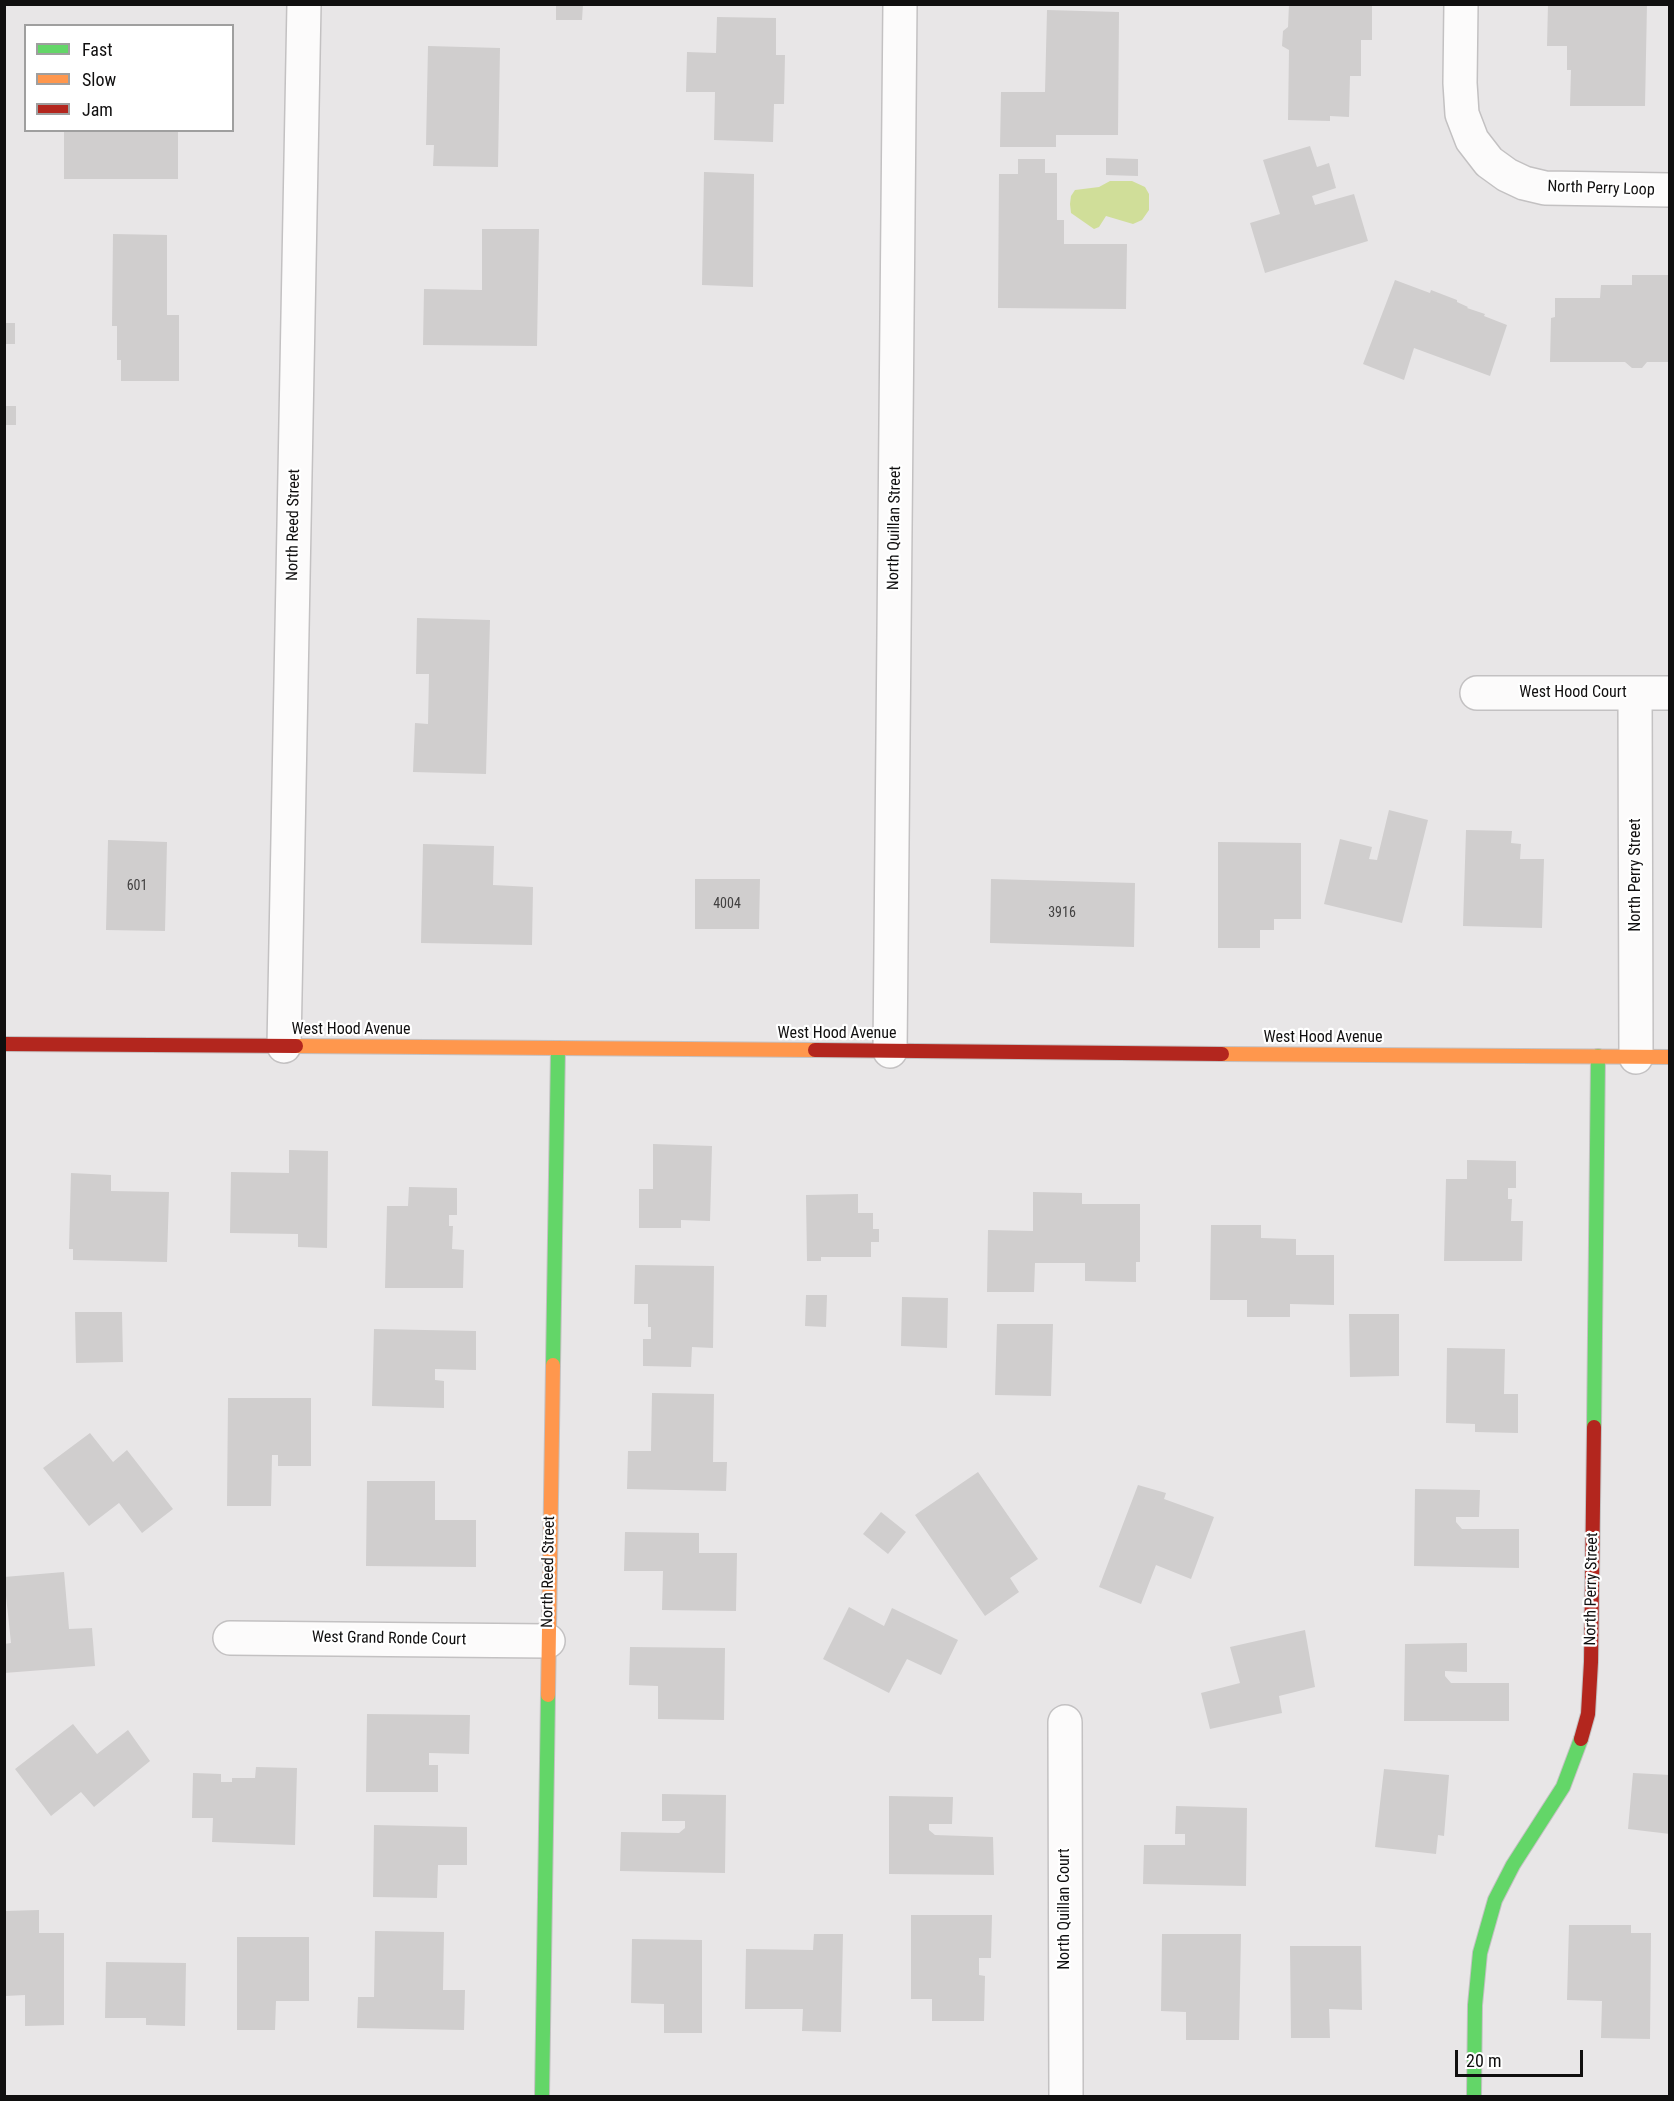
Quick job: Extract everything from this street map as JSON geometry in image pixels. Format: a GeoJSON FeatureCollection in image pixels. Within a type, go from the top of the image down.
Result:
{"type":"FeatureCollection","features":[{"type":"Feature","properties":{"kind":"street","name":"North Reed Street"},"geometry":{"type":"LineString","coordinates":[[284,1046],[304,4]]}},
{"type":"Feature","properties":{"kind":"street","name":"North Quillan Street"},"geometry":{"type":"LineString","coordinates":[[890,1051],[900,4]]}},
{"type":"Feature","properties":{"kind":"street","name":"North Perry Loop"},"geometry":{"type":"LineString","coordinates":[[1461,4],[1462,114],[1472,140],[1489,162],[1507,175],[1524,183],[1545,188],[1670,190]]}},
{"type":"Feature","properties":{"kind":"street","name":"West Hood Court"},"geometry":{"type":"LineString","coordinates":[[1477,693],[1670,693]]}},
{"type":"Feature","properties":{"kind":"street","name":"North Perry Street"},"geometry":{"type":"LineString","coordinates":[[1635,693],[1636,1057]]}},
{"type":"Feature","properties":{"kind":"street","name":"West Hood Avenue"},"geometry":{"type":"LineString","coordinates":[[4,1044],[1670,1058]]}},
{"type":"Feature","properties":{"kind":"street","name":"North Reed Street"},"geometry":{"type":"LineString","coordinates":[[542,2097],[558,1048]]}},
{"type":"Feature","properties":{"kind":"street","name":"North Perry Street"},"geometry":{"type":"LineString","coordinates":[[1474,2097],[1475,2005],[1480,1953],[1495,1900],[1513,1865],[1563,1787],[1578,1751],[1588,1714],[1591,1662],[1599,1056]]}},
{"type":"Feature","properties":{"kind":"street","name":"West Grand Ronde Court"},"geometry":{"type":"LineString","coordinates":[[230,1638],[548,1641]]}},
{"type":"Feature","properties":{"kind":"street","name":"North Quillan Court"},"geometry":{"type":"LineString","coordinates":[[1065,1722],[1066,2097]]}},
{"type":"Feature","properties":{"kind":"shaded area"},"geometry":{"type":"Polygon","coordinates":[[[1110,181],[1132,181],[1145,187],[1149,194],[1149,210],[1142,220],[1133,224],[1106,216],[1099,227],[1094,229],[1071,213],[1071,196],[1075,190],[1099,187],[1110,181]]]}},
{"type":"Feature","properties":{"kind":"building"},"geometry":{"type":"Polygon","coordinates":[[[556,4],[583,4],[582,20],[556,20],[556,4]]]}},
{"type":"Feature","properties":{"kind":"building"},"geometry":{"type":"Polygon","coordinates":[[[1289,4],[1372,4],[1372,40],[1361,40],[1361,76],[1350,76],[1349,117],[1330,116],[1330,121],[1288,120],[1289,50],[1282,46],[1283,31],[1288,27],[1289,4]]]}},
{"type":"Feature","properties":{"kind":"building"},"geometry":{"type":"Polygon","coordinates":[[[1548,4],[1647,4],[1645,106],[1570,106],[1571,70],[1567,70],[1567,46],[1547,46],[1548,4]]]}},
{"type":"Feature","properties":{"kind":"building"},"geometry":{"type":"Polygon","coordinates":[[[1047,10],[1119,12],[1118,135],[1056,135],[1056,147],[1000,147],[1001,92],[1045,92],[1047,10]]]}},
{"type":"Feature","properties":{"kind":"building"},"geometry":{"type":"Polygon","coordinates":[[[717,17],[776,18],[776,55],[785,55],[784,104],[774,104],[773,142],[714,140],[715,92],[686,92],[687,52],[716,53],[717,17]]]}},
{"type":"Feature","properties":{"kind":"building"},"geometry":{"type":"Polygon","coordinates":[[[428,46],[500,48],[498,167],[433,166],[434,145],[426,145],[428,46]]]}},
{"type":"Feature","properties":{"kind":"building"},"geometry":{"type":"Polygon","coordinates":[[[64,132],[178,132],[178,179],[64,179],[64,132]]]}},
{"type":"Feature","properties":{"kind":"building"},"geometry":{"type":"Polygon","coordinates":[[[1310,146],[1317,167],[1329,163],[1336,188],[1312,196],[1315,205],[1354,194],[1368,241],[1265,273],[1250,223],[1280,214],[1263,160],[1310,146]]]}},
{"type":"Feature","properties":{"kind":"building"},"geometry":{"type":"Polygon","coordinates":[[[1106,158],[1138,159],[1138,176],[1106,175],[1106,158]]]}},
{"type":"Feature","properties":{"kind":"building"},"geometry":{"type":"Polygon","coordinates":[[[1018,159],[1045,159],[1045,173],[1057,173],[1057,220],[1064,220],[1064,244],[1127,244],[1126,309],[998,308],[999,174],[1018,174],[1018,159]]]}},
{"type":"Feature","properties":{"kind":"building"},"geometry":{"type":"Polygon","coordinates":[[[704,172],[754,174],[753,287],[702,285],[704,172]]]}},
{"type":"Feature","properties":{"kind":"building"},"geometry":{"type":"Polygon","coordinates":[[[482,229],[539,229],[537,346],[423,345],[424,289],[482,290],[482,229]]]}},
{"type":"Feature","properties":{"kind":"building"},"geometry":{"type":"Polygon","coordinates":[[[113,234],[167,235],[167,315],[179,315],[179,381],[121,381],[121,360],[117,360],[117,326],[112,326],[113,234]]]}},
{"type":"Feature","properties":{"kind":"building"},"geometry":{"type":"Polygon","coordinates":[[[1632,275],[1670,275],[1670,362],[1647,362],[1642,368],[1632,368],[1625,362],[1550,362],[1551,318],[1555,317],[1555,298],[1600,298],[1601,285],[1632,285],[1632,275]]]}},
{"type":"Feature","properties":{"kind":"building"},"geometry":{"type":"Polygon","coordinates":[[[1395,280],[1457,300],[1467,308],[1507,325],[1490,376],[1414,348],[1404,380],[1363,364],[1395,280]]]}},
{"type":"Feature","properties":{"kind":"building"},"geometry":{"type":"Polygon","coordinates":[[[4,323],[15,323],[15,344],[4,344],[4,323]]]}},
{"type":"Feature","properties":{"kind":"building"},"geometry":{"type":"Polygon","coordinates":[[[4,406],[16,406],[16,425],[4,425],[4,406]]]}},
{"type":"Feature","properties":{"kind":"building"},"geometry":{"type":"Polygon","coordinates":[[[417,618],[490,620],[486,774],[413,772],[415,723],[428,724],[429,674],[416,674],[417,618]]]}},
{"type":"Feature","properties":{"kind":"building"},"geometry":{"type":"Polygon","coordinates":[[[1389,810],[1428,820],[1402,923],[1324,904],[1340,839],[1372,847],[1369,859],[1377,860],[1389,810]]]}},
{"type":"Feature","properties":{"kind":"building"},"geometry":{"type":"Polygon","coordinates":[[[1466,830],[1512,831],[1511,843],[1521,844],[1520,859],[1544,859],[1542,928],[1463,926],[1466,830]]]}},
{"type":"Feature","properties":{"kind":"building"},"geometry":{"type":"Polygon","coordinates":[[[108,840],[167,842],[165,931],[106,930],[108,840]]]}},
{"type":"Feature","properties":{"kind":"building"},"geometry":{"type":"Polygon","coordinates":[[[1218,842],[1301,843],[1301,919],[1274,919],[1274,930],[1260,930],[1260,948],[1218,948],[1218,842]]]}},
{"type":"Feature","properties":{"kind":"building"},"geometry":{"type":"Polygon","coordinates":[[[423,844],[494,846],[493,885],[533,887],[532,945],[421,943],[423,844]]]}},
{"type":"Feature","properties":{"kind":"building"},"geometry":{"type":"Polygon","coordinates":[[[695,879],[760,879],[759,929],[695,929],[695,879]]]}},
{"type":"Feature","properties":{"kind":"building"},"geometry":{"type":"Polygon","coordinates":[[[991,879],[1135,883],[1134,947],[990,943],[991,879]]]}},
{"type":"Feature","properties":{"kind":"building"},"geometry":{"type":"Polygon","coordinates":[[[653,1144],[712,1146],[710,1221],[681,1220],[681,1228],[639,1228],[639,1189],[653,1189],[653,1144]]]}},
{"type":"Feature","properties":{"kind":"building"},"geometry":{"type":"Polygon","coordinates":[[[289,1150],[328,1151],[327,1248],[298,1247],[298,1234],[230,1233],[231,1172],[289,1173],[289,1150]]]}},
{"type":"Feature","properties":{"kind":"building"},"geometry":{"type":"Polygon","coordinates":[[[1467,1160],[1516,1161],[1516,1188],[1508,1188],[1508,1199],[1512,1199],[1511,1221],[1523,1221],[1522,1261],[1444,1261],[1446,1179],[1467,1179],[1467,1160]]]}},
{"type":"Feature","properties":{"kind":"building"},"geometry":{"type":"Polygon","coordinates":[[[71,1173],[111,1175],[111,1191],[169,1192],[167,1262],[73,1260],[73,1249],[69,1249],[71,1173]]]}},
{"type":"Feature","properties":{"kind":"building"},"geometry":{"type":"Polygon","coordinates":[[[409,1187],[457,1188],[457,1215],[449,1215],[449,1226],[453,1226],[452,1249],[464,1250],[463,1288],[385,1288],[387,1206],[408,1206],[409,1187]]]}},
{"type":"Feature","properties":{"kind":"building"},"geometry":{"type":"Polygon","coordinates":[[[1033,1192],[1082,1193],[1082,1204],[1140,1204],[1140,1262],[1136,1262],[1136,1282],[1085,1281],[1085,1263],[1035,1263],[1034,1292],[987,1292],[988,1230],[1033,1231],[1033,1192]]]}},
{"type":"Feature","properties":{"kind":"building"},"geometry":{"type":"Polygon","coordinates":[[[858,1194],[858,1213],[873,1213],[873,1229],[879,1229],[879,1242],[871,1242],[871,1257],[821,1257],[821,1261],[807,1261],[806,1195],[858,1194]]]}},
{"type":"Feature","properties":{"kind":"building"},"geometry":{"type":"Polygon","coordinates":[[[1211,1225],[1261,1225],[1261,1238],[1296,1239],[1296,1255],[1334,1255],[1334,1305],[1290,1304],[1290,1317],[1247,1317],[1247,1300],[1210,1300],[1211,1225]]]}},
{"type":"Feature","properties":{"kind":"building"},"geometry":{"type":"Polygon","coordinates":[[[635,1265],[714,1266],[713,1348],[692,1347],[691,1367],[643,1366],[643,1339],[651,1339],[651,1327],[648,1327],[648,1304],[634,1304],[635,1265]]]}},
{"type":"Feature","properties":{"kind":"building"},"geometry":{"type":"Polygon","coordinates":[[[806,1295],[827,1295],[826,1327],[805,1326],[806,1295]]]}},
{"type":"Feature","properties":{"kind":"building"},"geometry":{"type":"Polygon","coordinates":[[[902,1297],[948,1298],[947,1348],[901,1346],[902,1297]]]}},
{"type":"Feature","properties":{"kind":"building"},"geometry":{"type":"Polygon","coordinates":[[[75,1312],[122,1312],[123,1362],[76,1363],[75,1312]]]}},
{"type":"Feature","properties":{"kind":"building"},"geometry":{"type":"Polygon","coordinates":[[[1349,1314],[1399,1314],[1399,1376],[1350,1377],[1349,1314]]]}},
{"type":"Feature","properties":{"kind":"building"},"geometry":{"type":"Polygon","coordinates":[[[997,1324],[1053,1324],[1051,1396],[995,1395],[997,1324]]]}},
{"type":"Feature","properties":{"kind":"building"},"geometry":{"type":"Polygon","coordinates":[[[374,1329],[476,1331],[476,1370],[435,1369],[435,1380],[444,1381],[444,1408],[372,1406],[374,1329]]]}},
{"type":"Feature","properties":{"kind":"building"},"geometry":{"type":"Polygon","coordinates":[[[1447,1348],[1505,1349],[1504,1394],[1518,1394],[1518,1433],[1475,1432],[1475,1424],[1446,1423],[1447,1348]]]}},
{"type":"Feature","properties":{"kind":"building"},"geometry":{"type":"Polygon","coordinates":[[[652,1393],[714,1394],[713,1462],[727,1462],[726,1491],[627,1489],[628,1451],[651,1451],[652,1393]]]}},
{"type":"Feature","properties":{"kind":"building"},"geometry":{"type":"Polygon","coordinates":[[[228,1398],[311,1398],[311,1466],[278,1466],[278,1455],[272,1455],[271,1506],[227,1506],[228,1398]]]}},
{"type":"Feature","properties":{"kind":"building"},"geometry":{"type":"Polygon","coordinates":[[[90,1433],[113,1462],[127,1450],[173,1509],[142,1533],[119,1503],[89,1526],[43,1468],[90,1433]]]}},
{"type":"Feature","properties":{"kind":"building"},"geometry":{"type":"Polygon","coordinates":[[[978,1472],[1038,1559],[1010,1578],[1019,1592],[985,1616],[915,1515],[978,1472]]]}},
{"type":"Feature","properties":{"kind":"building"},"geometry":{"type":"Polygon","coordinates":[[[367,1481],[435,1481],[435,1520],[476,1520],[476,1567],[366,1566],[367,1481]]]}},
{"type":"Feature","properties":{"kind":"building"},"geometry":{"type":"Polygon","coordinates":[[[1138,1485],[1166,1493],[1164,1499],[1214,1517],[1191,1579],[1156,1565],[1141,1604],[1099,1587],[1138,1485]]]}},
{"type":"Feature","properties":{"kind":"building"},"geometry":{"type":"Polygon","coordinates":[[[1415,1489],[1480,1490],[1479,1517],[1456,1517],[1456,1522],[1462,1529],[1519,1529],[1519,1568],[1414,1566],[1415,1489]]]}},
{"type":"Feature","properties":{"kind":"building"},"geometry":{"type":"Polygon","coordinates":[[[881,1512],[906,1532],[888,1554],[863,1534],[881,1512]]]}},
{"type":"Feature","properties":{"kind":"building"},"geometry":{"type":"Polygon","coordinates":[[[625,1532],[699,1533],[699,1553],[737,1553],[736,1611],[662,1610],[663,1571],[624,1571],[625,1532]]]}},
{"type":"Feature","properties":{"kind":"building"},"geometry":{"type":"Polygon","coordinates":[[[64,1572],[69,1629],[92,1628],[95,1666],[4,1673],[4,1644],[11,1643],[4,1577],[64,1572]]]}},
{"type":"Feature","properties":{"kind":"building"},"geometry":{"type":"Polygon","coordinates":[[[849,1607],[884,1626],[892,1608],[958,1640],[941,1675],[907,1659],[889,1693],[823,1659],[849,1607]]]}},
{"type":"Feature","properties":{"kind":"building"},"geometry":{"type":"Polygon","coordinates":[[[1305,1630],[1315,1687],[1279,1696],[1282,1713],[1210,1729],[1201,1693],[1240,1683],[1230,1647],[1305,1630]]]}},
{"type":"Feature","properties":{"kind":"building"},"geometry":{"type":"Polygon","coordinates":[[[1467,1643],[1467,1672],[1445,1671],[1445,1676],[1451,1683],[1509,1683],[1509,1721],[1404,1721],[1405,1644],[1467,1643]]]}},
{"type":"Feature","properties":{"kind":"building"},"geometry":{"type":"Polygon","coordinates":[[[630,1647],[725,1648],[724,1720],[658,1719],[658,1686],[629,1685],[630,1647]]]}},
{"type":"Feature","properties":{"kind":"building"},"geometry":{"type":"Polygon","coordinates":[[[367,1714],[470,1715],[469,1754],[429,1753],[429,1765],[438,1765],[438,1792],[366,1792],[367,1714]]]}},
{"type":"Feature","properties":{"kind":"building"},"geometry":{"type":"Polygon","coordinates":[[[73,1724],[97,1754],[128,1730],[150,1761],[94,1807],[81,1792],[51,1816],[15,1769],[73,1724]]]}},
{"type":"Feature","properties":{"kind":"building"},"geometry":{"type":"Polygon","coordinates":[[[256,1767],[297,1768],[295,1845],[212,1842],[213,1818],[192,1818],[193,1773],[221,1774],[221,1782],[232,1782],[232,1778],[255,1778],[256,1767]]]}},
{"type":"Feature","properties":{"kind":"building"},"geometry":{"type":"Polygon","coordinates":[[[1384,1769],[1449,1775],[1444,1836],[1438,1835],[1436,1854],[1375,1847],[1384,1769]]]}},
{"type":"Feature","properties":{"kind":"building"},"geometry":{"type":"Polygon","coordinates":[[[1633,1773],[1670,1775],[1670,1834],[1628,1829],[1633,1773]]]}},
{"type":"Feature","properties":{"kind":"building"},"geometry":{"type":"Polygon","coordinates":[[[662,1794],[726,1795],[725,1873],[620,1871],[621,1832],[679,1833],[685,1828],[685,1821],[662,1821],[662,1794]]]}},
{"type":"Feature","properties":{"kind":"building"},"geometry":{"type":"Polygon","coordinates":[[[889,1796],[953,1797],[952,1824],[929,1824],[929,1830],[935,1835],[993,1837],[994,1875],[889,1874],[889,1796]]]}},
{"type":"Feature","properties":{"kind":"building"},"geometry":{"type":"Polygon","coordinates":[[[1176,1806],[1247,1808],[1246,1886],[1143,1884],[1144,1845],[1185,1845],[1185,1834],[1175,1834],[1176,1806]]]}},
{"type":"Feature","properties":{"kind":"building"},"geometry":{"type":"Polygon","coordinates":[[[374,1825],[467,1827],[467,1865],[438,1865],[437,1898],[373,1897],[374,1825]]]}},
{"type":"Feature","properties":{"kind":"building"},"geometry":{"type":"Polygon","coordinates":[[[39,1910],[39,1933],[64,1933],[64,2025],[25,2026],[25,1995],[5,1996],[5,1911],[39,1910]]]}},
{"type":"Feature","properties":{"kind":"building"},"geometry":{"type":"Polygon","coordinates":[[[911,1915],[992,1915],[991,1958],[979,1958],[979,1975],[985,1976],[984,2021],[932,2021],[932,1999],[911,1999],[911,1915]]]}},
{"type":"Feature","properties":{"kind":"building"},"geometry":{"type":"Polygon","coordinates":[[[1569,1925],[1631,1925],[1631,1933],[1651,1933],[1650,2039],[1601,2038],[1602,2001],[1567,2000],[1569,1925]]]}},
{"type":"Feature","properties":{"kind":"building"},"geometry":{"type":"Polygon","coordinates":[[[375,1931],[444,1932],[443,1990],[465,1990],[464,2030],[357,2028],[358,1997],[374,1997],[375,1931]]]}},
{"type":"Feature","properties":{"kind":"building"},"geometry":{"type":"Polygon","coordinates":[[[814,1934],[843,1934],[841,2032],[802,2031],[803,2009],[745,2009],[746,1949],[813,1950],[814,1934]]]}},
{"type":"Feature","properties":{"kind":"building"},"geometry":{"type":"Polygon","coordinates":[[[1162,1934],[1241,1934],[1239,2040],[1186,2040],[1186,2012],[1161,2011],[1162,1934]]]}},
{"type":"Feature","properties":{"kind":"building"},"geometry":{"type":"Polygon","coordinates":[[[237,1937],[309,1937],[309,2001],[276,2001],[275,2030],[237,2030],[237,1937]]]}},
{"type":"Feature","properties":{"kind":"building"},"geometry":{"type":"Polygon","coordinates":[[[632,1939],[702,1940],[702,2033],[664,2033],[664,2004],[631,2003],[632,1939]]]}},
{"type":"Feature","properties":{"kind":"building"},"geometry":{"type":"Polygon","coordinates":[[[1290,1946],[1361,1946],[1362,2010],[1329,2009],[1330,2038],[1291,2038],[1290,1946]]]}},
{"type":"Feature","properties":{"kind":"building"},"geometry":{"type":"Polygon","coordinates":[[[106,1962],[186,1963],[185,2026],[146,2025],[146,2018],[105,2018],[106,1962]]]}},
{"type":"Feature","properties":{"kind":"traffic: fast"},"geometry":{"type":"LineString","coordinates":[[553,1365],[558,1048]]}},
{"type":"Feature","properties":{"kind":"traffic: fast"},"geometry":{"type":"LineString","coordinates":[[1594,1427],[1598,1056]]}},
{"type":"Feature","properties":{"kind":"traffic: fast"},"geometry":{"type":"LineString","coordinates":[[542,2096],[548,1695]]}},
{"type":"Feature","properties":{"kind":"traffic: fast"},"geometry":{"type":"LineString","coordinates":[[1474,2096],[1475,2005],[1480,1953],[1495,1900],[1513,1865],[1563,1787],[1581,1739]]}},
{"type":"Feature","properties":{"kind":"traffic: slow"},"geometry":{"type":"LineString","coordinates":[[296,1046],[815,1050]]}},
{"type":"Feature","properties":{"kind":"traffic: slow"},"geometry":{"type":"LineString","coordinates":[[1222,1054],[1670,1057]]}},
{"type":"Feature","properties":{"kind":"traffic: slow"},"geometry":{"type":"LineString","coordinates":[[548,1695],[553,1365]]}},
{"type":"Feature","properties":{"kind":"traffic: jam"},"geometry":{"type":"LineString","coordinates":[[4,1044],[296,1046]]}},
{"type":"Feature","properties":{"kind":"traffic: jam"},"geometry":{"type":"LineString","coordinates":[[815,1050],[1222,1054]]}},
{"type":"Feature","properties":{"kind":"traffic: jam"},"geometry":{"type":"LineString","coordinates":[[1581,1739],[1588,1714],[1591,1662],[1594,1427]]}}]}
